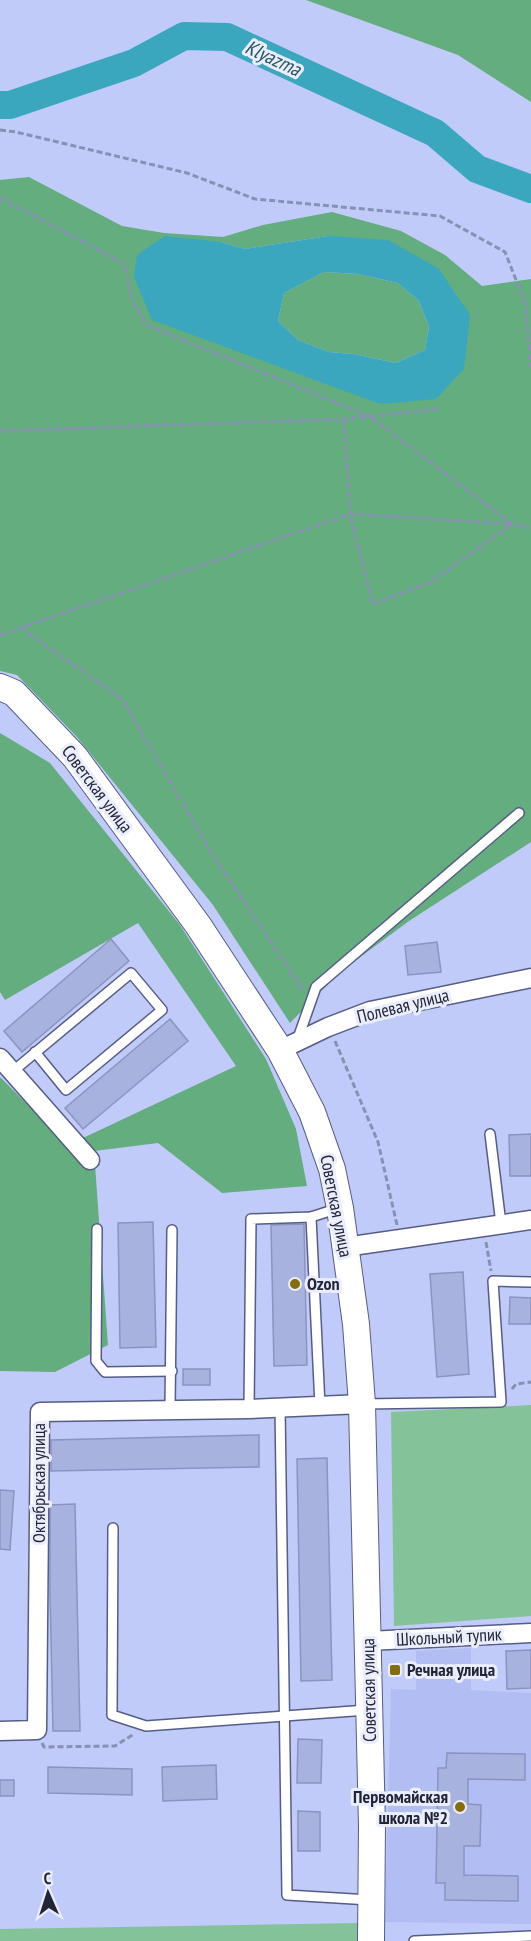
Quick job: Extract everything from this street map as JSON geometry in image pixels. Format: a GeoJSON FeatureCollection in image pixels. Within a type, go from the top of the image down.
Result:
{"type":"FeatureCollection","features":[{"type":"Feature","properties":{"kind":"main road","name":"Советская улица"},"geometry":{"type":"LineString","coordinates":[[0,687],[14,693],[75,756],[288,1046],[332,1169],[340,1208],[356,1324],[362,1404],[368,1641],[371,1941]]}},
{"type":"Feature","properties":{"kind":"street","name":"Полевая улица"},"geometry":{"type":"LineString","coordinates":[[288,1046],[370,1011],[531,978]]}},
{"type":"Feature","properties":{"kind":"street"},"geometry":{"type":"LineString","coordinates":[[6,1065],[90,1160]]}},
{"type":"Feature","properties":{"kind":"street"},"geometry":{"type":"LineString","coordinates":[[345,1247],[531,1220]]}},
{"type":"Feature","properties":{"kind":"street","name":"Октябрьская улица"},"geometry":{"type":"LineString","coordinates":[[37,1730],[40,1412],[249,1409],[362,1404]]}},
{"type":"Feature","properties":{"kind":"street","name":"Школьный тупик"},"geometry":{"type":"LineString","coordinates":[[368,1641],[531,1633]]}},
{"type":"Feature","properties":{"kind":"street"},"geometry":{"type":"LineString","coordinates":[[0,1731],[37,1730]]}},
{"type":"Feature","properties":{"kind":"lane"},"geometry":{"type":"LineString","coordinates":[[288,1046],[316,987],[519,813]]}},
{"type":"Feature","properties":{"kind":"lane"},"geometry":{"type":"LineString","coordinates":[[6,1065],[35,1052],[131,973],[162,1010],[66,1090],[35,1052]]}},
{"type":"Feature","properties":{"kind":"lane"},"geometry":{"type":"LineString","coordinates":[[490,1134],[492,1225]]}},
{"type":"Feature","properties":{"kind":"lane"},"geometry":{"type":"LineString","coordinates":[[249,1409],[251,1219],[311,1217],[340,1208]]}},
{"type":"Feature","properties":{"kind":"lane"},"geometry":{"type":"LineString","coordinates":[[311,1217],[320,1406]]}},
{"type":"Feature","properties":{"kind":"lane"},"geometry":{"type":"LineString","coordinates":[[97,1229],[96,1361],[105,1372],[172,1371]]}},
{"type":"Feature","properties":{"kind":"lane"},"geometry":{"type":"LineString","coordinates":[[170,1409],[172,1230]]}},
{"type":"Feature","properties":{"kind":"lane"},"geometry":{"type":"LineString","coordinates":[[362,1404],[501,1402],[493,1281],[531,1282]]}},
{"type":"Feature","properties":{"kind":"lane"},"geometry":{"type":"LineString","coordinates":[[280,1407],[287,1895],[371,1900]]}},
{"type":"Feature","properties":{"kind":"lane"},"geometry":{"type":"LineString","coordinates":[[113,1528],[112,1715],[146,1726],[369,1710]]}},
{"type":"Feature","properties":{"kind":"lane"},"geometry":{"type":"LineString","coordinates":[[414,1941],[531,1935]]}},
{"type":"Feature","properties":{"kind":"path"},"geometry":{"type":"LineString","coordinates":[[0,130],[187,173],[255,199],[440,216],[505,252],[526,305],[531,369]]}},
{"type":"Feature","properties":{"kind":"path"},"geometry":{"type":"LineString","coordinates":[[0,198],[124,264],[131,297],[146,325],[369,416],[512,524]]}},
{"type":"Feature","properties":{"kind":"path"},"geometry":{"type":"LineString","coordinates":[[0,431],[344,419],[438,409]]}},
{"type":"Feature","properties":{"kind":"path"},"geometry":{"type":"LineString","coordinates":[[344,419],[350,514],[373,604],[431,582],[512,524]]}},
{"type":"Feature","properties":{"kind":"path"},"geometry":{"type":"LineString","coordinates":[[0,635],[350,514],[512,524],[531,528]]}},
{"type":"Feature","properties":{"kind":"path"},"geometry":{"type":"LineString","coordinates":[[21,628],[122,699],[214,857],[309,999]]}},
{"type":"Feature","properties":{"kind":"path"},"geometry":{"type":"LineString","coordinates":[[328,1027],[378,1142],[400,1238]]}},
{"type":"Feature","properties":{"kind":"path"},"geometry":{"type":"LineString","coordinates":[[492,1225],[493,1281]]}},
{"type":"Feature","properties":{"kind":"path"},"geometry":{"type":"LineString","coordinates":[[501,1402],[516,1384],[531,1382]]}},
{"type":"Feature","properties":{"kind":"path"},"geometry":{"type":"LineString","coordinates":[[37,1730],[44,1747],[115,1746],[146,1726]]}},
{"type":"Feature","properties":{"kind":"shaded area"},"geometry":{"type":"Polygon","coordinates":[[[306,0],[531,0],[531,102],[458,55],[306,0]]]}},
{"type":"Feature","properties":{"kind":"shaded area"},"geometry":{"type":"Polygon","coordinates":[[[29,177],[122,226],[164,233],[223,237],[263,225],[332,212],[401,231],[445,255],[482,286],[531,279],[531,842],[409,921],[340,972],[290,1023],[213,905],[77,737],[17,675],[0,671],[0,180],[29,177]],[[328,236],[245,249],[221,242],[137,255],[380,404],[470,315],[328,236]]]}},
{"type":"Feature","properties":{"kind":"shaded area"},"geometry":{"type":"Polygon","coordinates":[[[165,236],[221,242],[245,249],[328,236],[388,240],[439,269],[470,315],[464,369],[436,399],[380,404],[152,320],[134,277],[137,255],[165,236]],[[324,272],[284,293],[278,321],[298,340],[329,352],[353,354],[396,363],[425,350],[429,327],[419,301],[398,283],[358,274],[324,272]]]}},
{"type":"Feature","properties":{"kind":"shaded area"},"geometry":{"type":"Polygon","coordinates":[[[324,272],[358,274],[398,283],[419,301],[429,327],[425,350],[396,363],[353,354],[329,352],[298,340],[278,321],[284,293],[324,272]]]}},
{"type":"Feature","properties":{"kind":"shaded area"},"geometry":{"type":"Polygon","coordinates":[[[0,733],[50,763],[180,925],[266,1059],[296,1129],[307,1186],[222,1193],[158,1143],[94,1151],[108,1345],[55,1372],[0,1371],[0,1077],[68,1145],[236,1066],[138,923],[5,1000],[0,992],[0,733]]]}},
{"type":"Feature","properties":{"kind":"shaded area"},"geometry":{"type":"Polygon","coordinates":[[[531,1405],[531,1616],[394,1626],[391,1412],[531,1405]]]}},
{"type":"Feature","properties":{"kind":"shaded area","name":"Первомайская школа №2"},"geometry":{"type":"Polygon","coordinates":[[[471,1648],[471,1690],[531,1693],[531,1924],[385,1922],[391,1689],[416,1690],[416,1651],[471,1648]]]}},
{"type":"Feature","properties":{"kind":"shaded area"},"geometry":{"type":"Polygon","coordinates":[[[359,1923],[359,1941],[0,1941],[0,1929],[359,1923]]]}},
{"type":"Feature","properties":{"kind":"building"},"geometry":{"type":"Polygon","coordinates":[[[111,939],[129,961],[22,1052],[4,1031],[111,939]]]}},
{"type":"Feature","properties":{"kind":"building"},"geometry":{"type":"Polygon","coordinates":[[[437,942],[441,972],[408,975],[405,946],[437,942]]]}},
{"type":"Feature","properties":{"kind":"building"},"geometry":{"type":"Polygon","coordinates":[[[170,1019],[188,1041],[83,1129],[65,1108],[170,1019]]]}},
{"type":"Feature","properties":{"kind":"building"},"geometry":{"type":"Polygon","coordinates":[[[531,1134],[531,1176],[510,1176],[509,1135],[531,1134]]]}},
{"type":"Feature","properties":{"kind":"building"},"geometry":{"type":"Polygon","coordinates":[[[153,1222],[156,1347],[120,1348],[118,1223],[153,1222]]]}},
{"type":"Feature","properties":{"kind":"building"},"geometry":{"type":"Polygon","coordinates":[[[304,1224],[307,1365],[274,1366],[271,1225],[304,1224]]]}},
{"type":"Feature","properties":{"kind":"building"},"geometry":{"type":"Polygon","coordinates":[[[463,1272],[469,1374],[437,1377],[430,1274],[463,1272]]]}},
{"type":"Feature","properties":{"kind":"building"},"geometry":{"type":"Polygon","coordinates":[[[510,1297],[531,1298],[531,1324],[509,1324],[510,1297]]]}},
{"type":"Feature","properties":{"kind":"building"},"geometry":{"type":"Polygon","coordinates":[[[183,1369],[210,1369],[210,1385],[183,1385],[183,1369]]]}},
{"type":"Feature","properties":{"kind":"building"},"geometry":{"type":"Polygon","coordinates":[[[259,1435],[259,1467],[51,1471],[51,1440],[259,1435]]]}},
{"type":"Feature","properties":{"kind":"building"},"geometry":{"type":"Polygon","coordinates":[[[327,1458],[332,1680],[301,1681],[297,1459],[327,1458]]]}},
{"type":"Feature","properties":{"kind":"building"},"geometry":{"type":"Polygon","coordinates":[[[0,1490],[14,1491],[10,1550],[0,1549],[0,1490]]]}},
{"type":"Feature","properties":{"kind":"building"},"geometry":{"type":"Polygon","coordinates":[[[75,1504],[80,1731],[53,1731],[50,1505],[75,1504]]]}},
{"type":"Feature","properties":{"kind":"building"},"geometry":{"type":"Polygon","coordinates":[[[531,1650],[531,1688],[507,1689],[506,1651],[531,1650]]]}},
{"type":"Feature","properties":{"kind":"building"},"geometry":{"type":"Polygon","coordinates":[[[298,1739],[322,1740],[321,1783],[297,1783],[298,1739]]]}},
{"type":"Feature","properties":{"kind":"building"},"geometry":{"type":"Polygon","coordinates":[[[447,1753],[525,1754],[525,1780],[468,1779],[468,1804],[481,1805],[480,1846],[464,1846],[464,1875],[518,1876],[518,1901],[445,1900],[445,1883],[436,1883],[438,1768],[446,1768],[447,1753]]]}},
{"type":"Feature","properties":{"kind":"building"},"geometry":{"type":"Polygon","coordinates":[[[216,1765],[217,1799],[163,1801],[162,1767],[216,1765]]]}},
{"type":"Feature","properties":{"kind":"building"},"geometry":{"type":"Polygon","coordinates":[[[48,1767],[132,1769],[132,1795],[48,1793],[48,1767]]]}},
{"type":"Feature","properties":{"kind":"building"},"geometry":{"type":"Polygon","coordinates":[[[0,1780],[14,1780],[14,1796],[0,1796],[0,1780]]]}},
{"type":"Feature","properties":{"kind":"building"},"geometry":{"type":"Polygon","coordinates":[[[298,1811],[320,1812],[320,1851],[298,1851],[298,1811]]]}},
{"type":"Feature","properties":{"kind":"waterway","name":"Klyazma"},"geometry":{"type":"LineString","coordinates":[[0,105],[10,105],[134,63],[184,36],[227,37],[435,133],[477,169],[531,189]]}},
{"type":"Feature","properties":{"kind":"place","name":"Ozon"},"geometry":{"type":"Point","coordinates":[295,1284]}},
{"type":"Feature","properties":{"kind":"place","name":"Речная улица"},"geometry":{"type":"Point","coordinates":[395,1670]}},
{"type":"Feature","properties":{"kind":"place","name":"Первомайская школа №2"},"geometry":{"type":"Point","coordinates":[460,1807]}}]}
